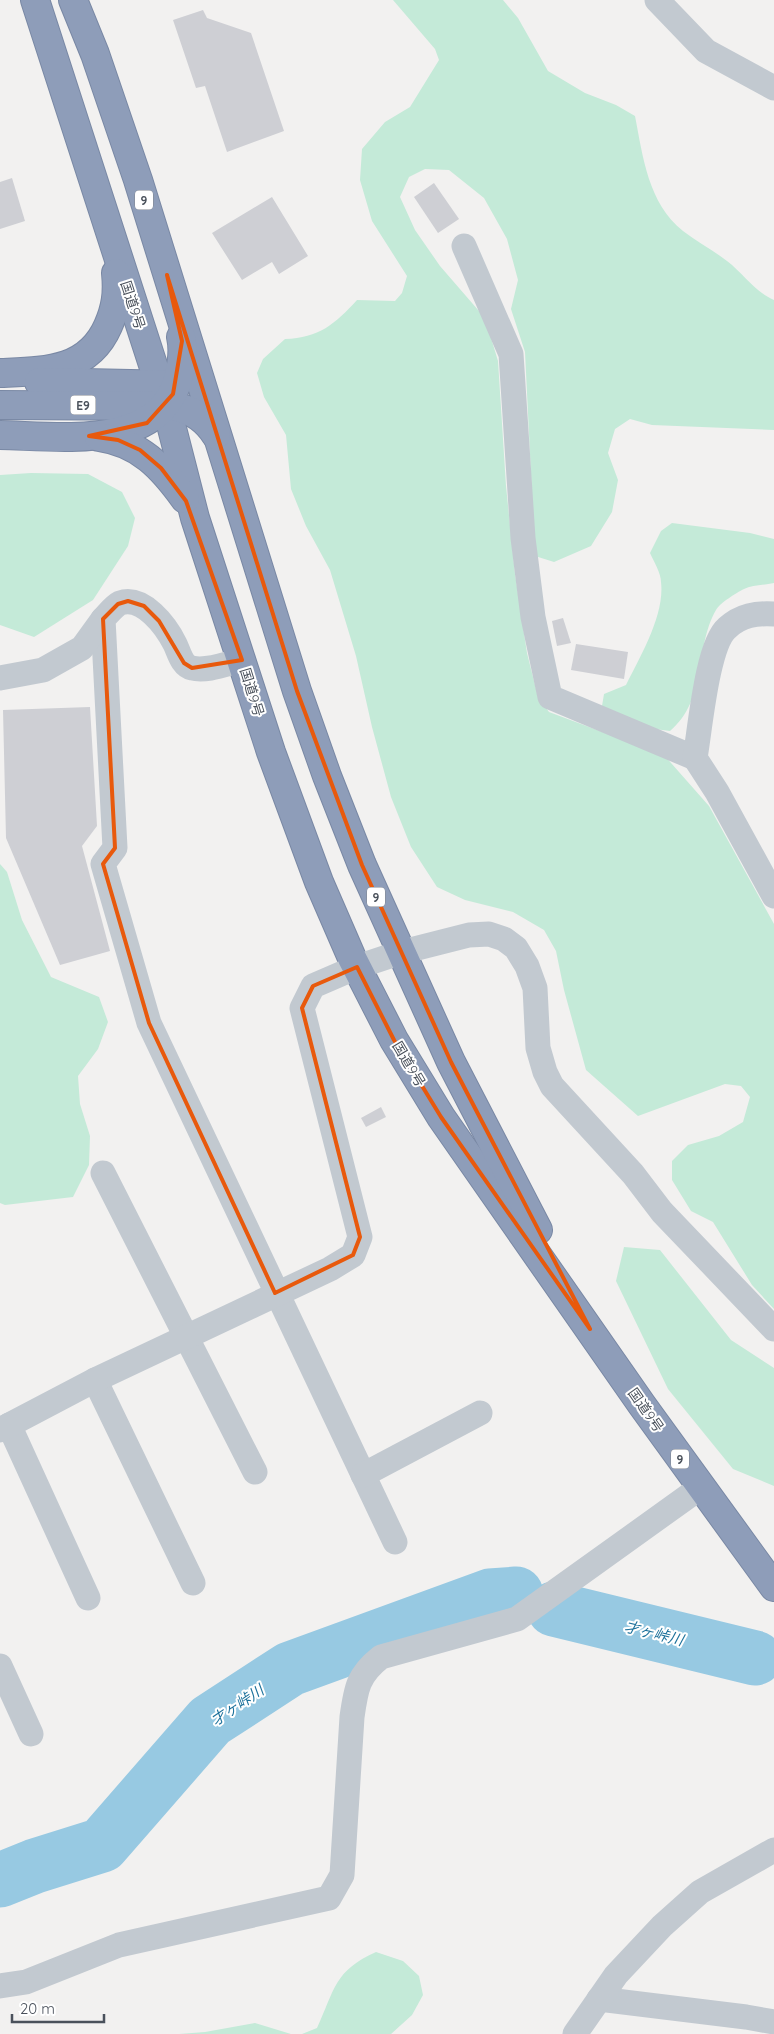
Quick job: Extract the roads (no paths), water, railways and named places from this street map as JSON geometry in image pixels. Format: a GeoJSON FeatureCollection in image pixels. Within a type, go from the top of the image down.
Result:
{"type":"FeatureCollection","features":[{"type":"Feature","properties":{"kind":"highway","name":"国道9号"},"geometry":{"type":"LineString","coordinates":[[35,0],[111,238],[167,391],[195,518],[271,752],[319,882],[357,967],[394,1040],[441,1117],[700,1487],[774,1587]]}},
{"type":"Feature","properties":{"kind":"highway","name":"国道9号"},"geometry":{"type":"LineString","coordinates":[[73,0],[94,54],[167,274],[297,691],[362,865],[451,1062],[590,1329]]}},
{"type":"Feature","properties":{"kind":"highway"},"geometry":{"type":"LineString","coordinates":[[0,373],[51,369],[68,365],[82,359],[97,346],[114,312],[118,292],[111,238]]}},
{"type":"Feature","properties":{"kind":"highway"},"geometry":{"type":"LineString","coordinates":[[0,435],[89,436],[109,434],[147,423],[167,391],[182,355],[182,341],[167,274]]}},
{"type":"Feature","properties":{"kind":"highway"},"geometry":{"type":"LineString","coordinates":[[0,379],[167,391],[190,389],[208,402]]}},
{"type":"Feature","properties":{"kind":"highway"},"geometry":{"type":"LineString","coordinates":[[167,391],[185,408],[206,421],[220,441]]}},
{"type":"Feature","properties":{"kind":"highway","name":"E9"},"geometry":{"type":"LineString","coordinates":[[0,405],[167,391]]}},
{"type":"Feature","properties":{"kind":"highway"},"geometry":{"type":"LineString","coordinates":[[0,440],[42,436]]}},
{"type":"Feature","properties":{"kind":"highway"},"geometry":{"type":"LineString","coordinates":[[89,436],[118,440],[151,458],[170,478],[195,518]]}},
{"type":"Feature","properties":{"kind":"street"},"geometry":{"type":"LineString","coordinates":[[657,0],[706,52],[774,88]]}},
{"type":"Feature","properties":{"kind":"street"},"geometry":{"type":"LineString","coordinates":[[464,246],[511,354],[523,538],[533,616],[550,697],[695,758],[717,792],[774,896]]}},
{"type":"Feature","properties":{"kind":"street"},"geometry":{"type":"LineString","coordinates":[[0,678],[43,670],[82,648],[103,619],[118,604],[128,602],[144,606],[174,642],[184,663],[192,668],[205,668],[242,660]]}},
{"type":"Feature","properties":{"kind":"street"},"geometry":{"type":"LineString","coordinates":[[695,758],[713,651],[726,628],[744,616],[760,613],[774,614]]}},
{"type":"Feature","properties":{"kind":"street"},"geometry":{"type":"LineString","coordinates":[[103,619],[115,848],[104,864],[149,1023],[275,1293],[395,1542]]}},
{"type":"Feature","properties":{"kind":"street"},"geometry":{"type":"LineString","coordinates":[[88,1598],[5,1428],[95,1380],[275,1293],[330,1269],[353,1255],[360,1237],[302,1008],[313,986],[357,967],[402,952],[470,935],[488,934],[504,939],[516,948],[535,988],[538,1048],[545,1072],[552,1086],[633,1174],[662,1212],[774,1329]]}},
{"type":"Feature","properties":{"kind":"street"},"geometry":{"type":"LineString","coordinates":[[103,1173],[255,1472]]}},
{"type":"Feature","properties":{"kind":"street"},"geometry":{"type":"LineString","coordinates":[[95,1380],[193,1582]]}},
{"type":"Feature","properties":{"kind":"street"},"geometry":{"type":"LineString","coordinates":[[363,1475],[480,1413]]}},
{"type":"Feature","properties":{"kind":"street"},"geometry":{"type":"LineString","coordinates":[[0,1986],[26,1982],[119,1945],[329,1898],[342,1875],[352,1717],[356,1692],[366,1669],[381,1657],[517,1619],[700,1487]]}},
{"type":"Feature","properties":{"kind":"street"},"geometry":{"type":"LineString","coordinates":[[0,1666],[31,1734]]}},
{"type":"Feature","properties":{"kind":"street"},"geometry":{"type":"LineString","coordinates":[[576,2034],[616,1975],[662,1926],[700,1892],[774,1850]]}},
{"type":"Feature","properties":{"kind":"street"},"geometry":{"type":"LineString","coordinates":[[599,1999],[727,2014],[774,2022]]}},
{"type":"Feature","properties":{"kind":"waterway","name":"才ヶ峠川"},"geometry":{"type":"LineString","coordinates":[[0,1880],[35,1866],[102,1845],[210,1721],[290,1669],[490,1596],[516,1594]]}},
{"type":"Feature","properties":{"kind":"waterway","name":"才ヶ峠川"},"geometry":{"type":"LineString","coordinates":[[554,1609],[755,1658]]}}]}
